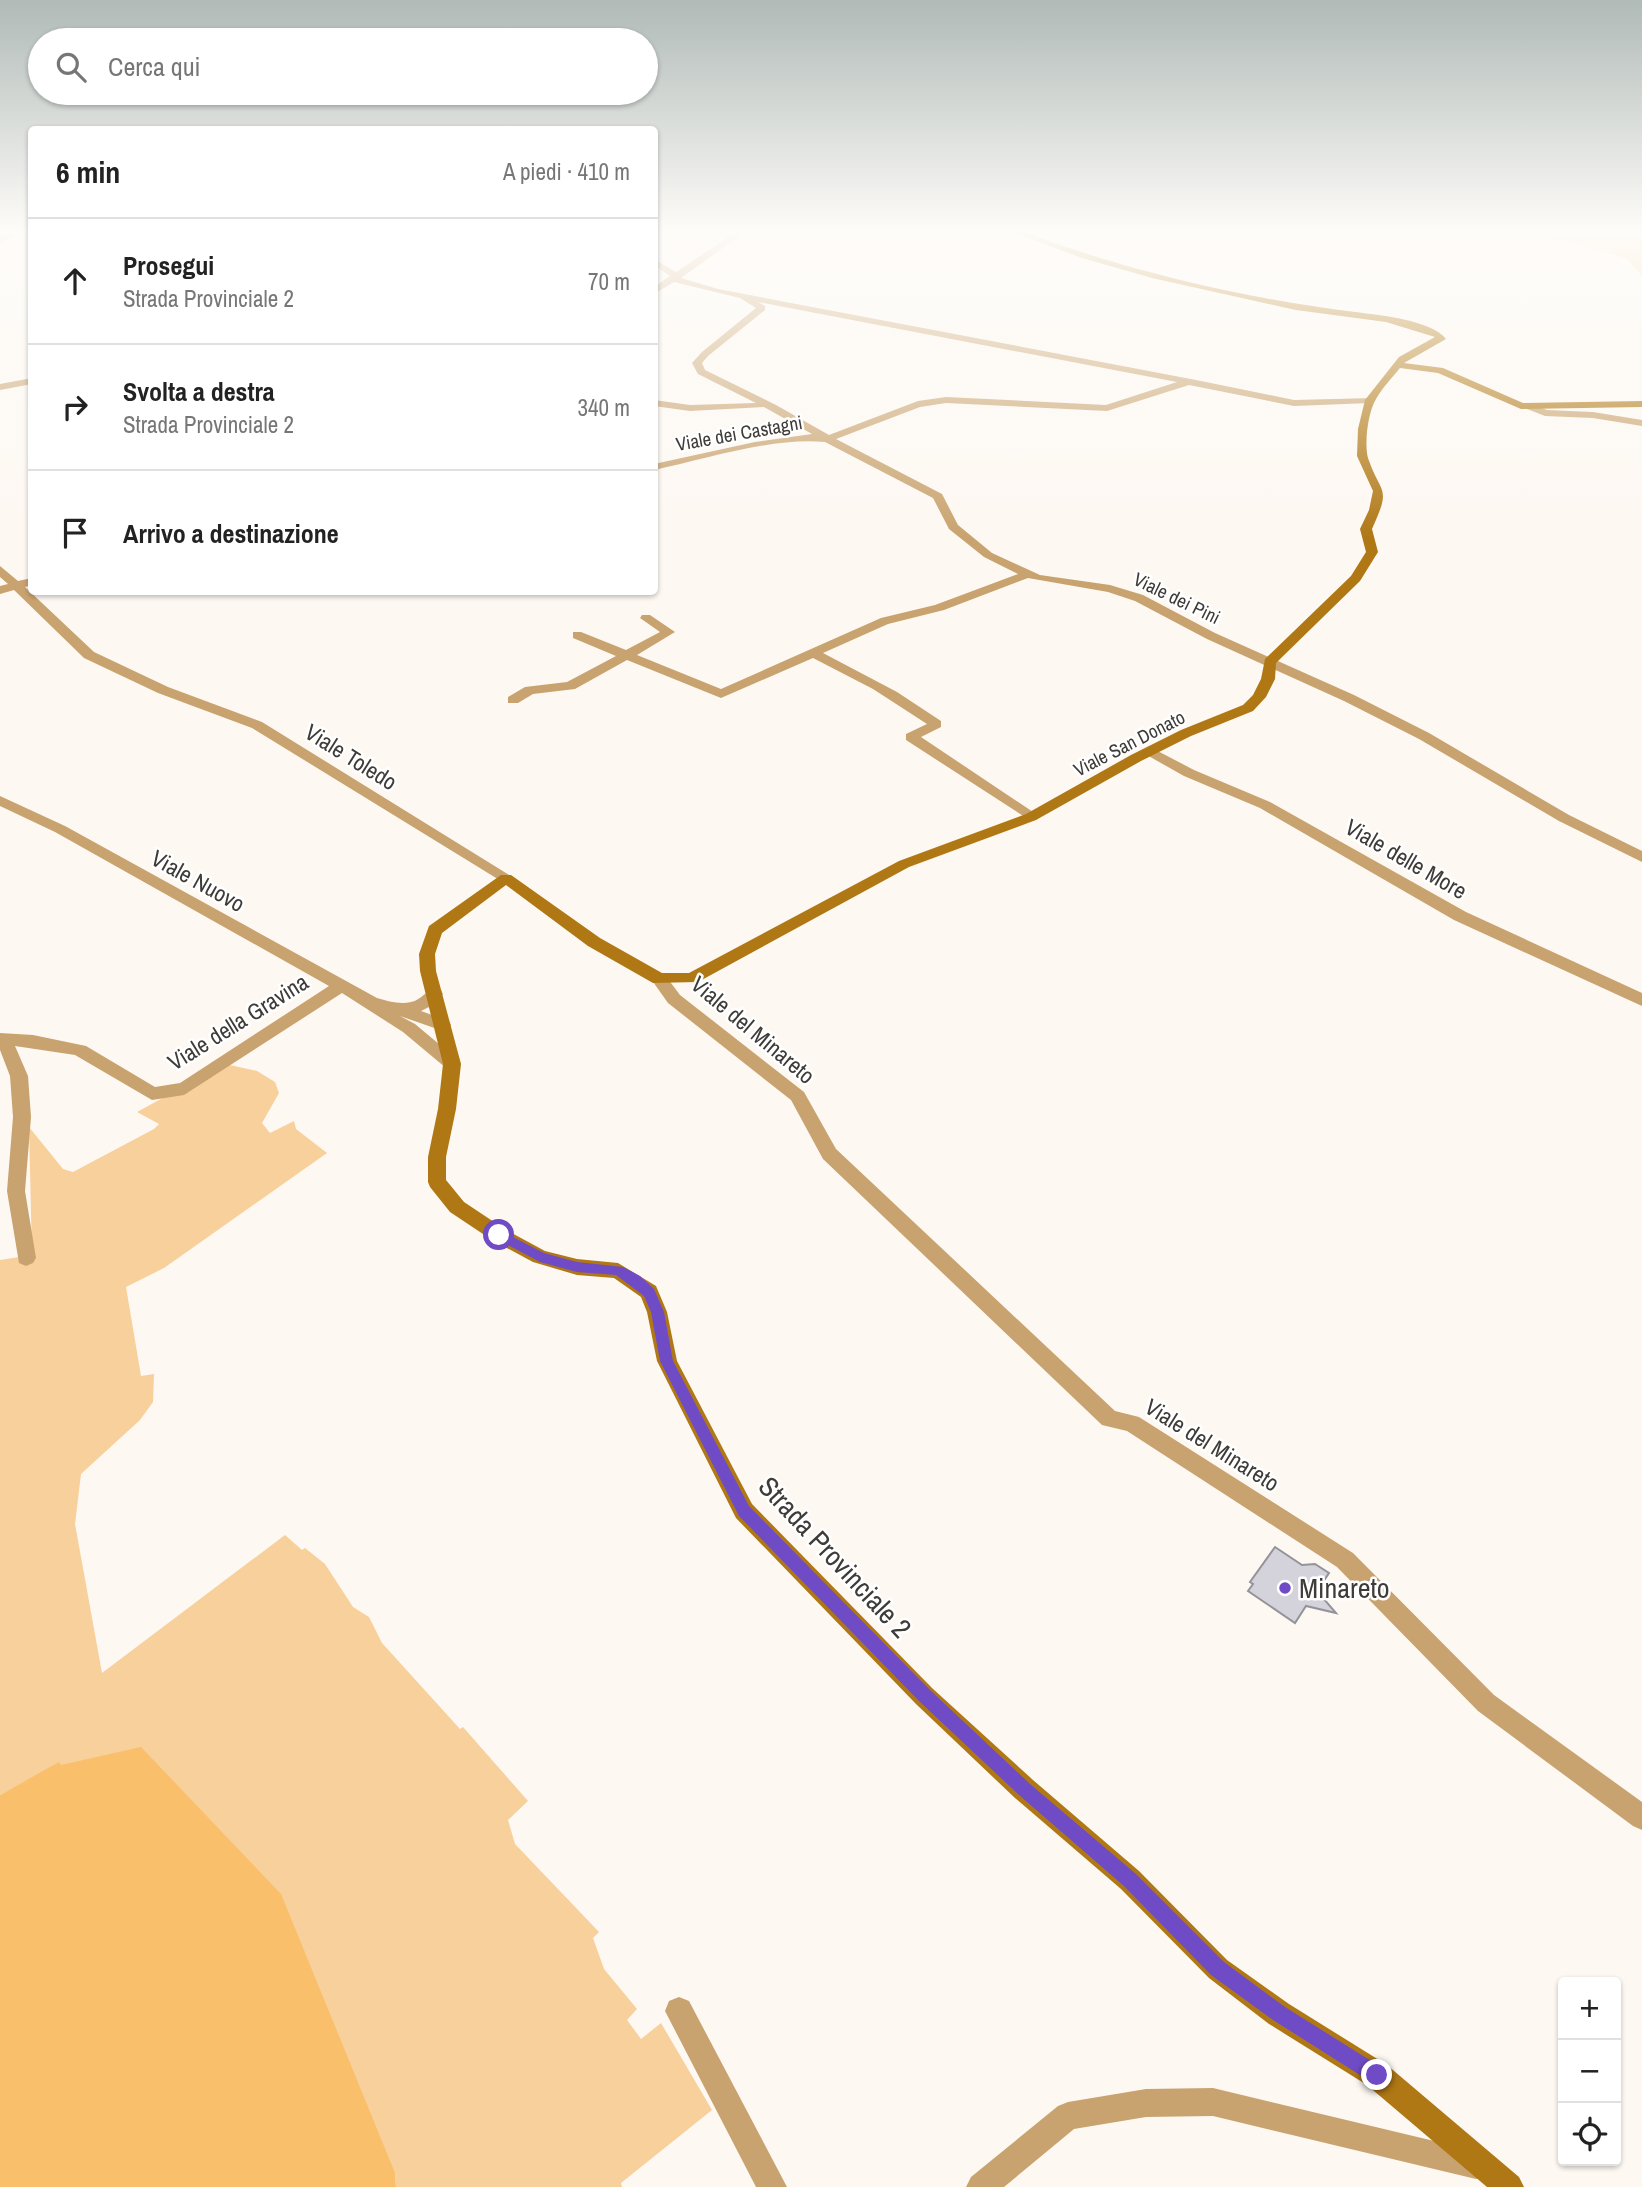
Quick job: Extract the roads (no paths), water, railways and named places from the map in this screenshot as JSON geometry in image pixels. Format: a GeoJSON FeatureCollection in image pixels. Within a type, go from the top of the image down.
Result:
{"type":"FeatureCollection","features":[{"type":"Feature","properties":{"kind":"street","name":"Viale dei Pini"},"geometry":{"type":"LineString","coordinates":[[730,334],[697,363],[701,372],[938,496],[953,527],[988,555],[1037,578],[1111,589],[1139,598],[1211,636],[1424,736],[1564,818],[1642,857]]}},
{"type":"Feature","properties":{"kind":"street"},"geometry":{"type":"LineString","coordinates":[[941,334],[1294,404],[1370,400]]}},
{"type":"Feature","properties":{"kind":"street","name":"Viale San Donato"},"geometry":{"type":"LineString","coordinates":[[659,979],[692,978],[797,924],[904,864],[1031,817],[1150,751],[1248,708],[1259,697],[1268,679],[1270,663],[1356,578],[1372,552],[1366,530],[1375,510],[1379,491],[1362,456],[1363,429],[1370,400],[1397,365],[1410,353],[1441,339],[1436,334]]}},
{"type":"Feature","properties":{"kind":"street"},"geometry":{"type":"LineString","coordinates":[[1397,365],[1440,370],[1510,402],[1545,414],[1593,415],[1642,423]]}},
{"type":"Feature","properties":{"kind":"street"},"geometry":{"type":"LineString","coordinates":[[0,387],[28,382]]}},
{"type":"Feature","properties":{"kind":"street","name":"Viale dei Castagni"},"geometry":{"type":"LineString","coordinates":[[658,466],[755,445],[808,437],[828,439],[906,408],[936,401],[980,401],[1011,405],[1061,404],[1107,408],[1171,386],[1196,383]]}},
{"type":"Feature","properties":{"kind":"street"},"geometry":{"type":"LineString","coordinates":[[658,403],[705,408],[763,403]]}},
{"type":"Feature","properties":{"kind":"street"},"geometry":{"type":"LineString","coordinates":[[1531,407],[1642,404]]}},
{"type":"Feature","properties":{"kind":"street","name":"Viale Toledo"},"geometry":{"type":"LineString","coordinates":[[0,570],[89,655],[163,690],[257,725],[506,878],[594,942],[659,979]]}},
{"type":"Feature","properties":{"kind":"street"},"geometry":{"type":"LineString","coordinates":[[577,635],[721,694],[885,621],[905,618],[982,593],[1028,574]]}},
{"type":"Feature","properties":{"kind":"street"},"geometry":{"type":"LineString","coordinates":[[0,590],[28,582]]}},
{"type":"Feature","properties":{"kind":"street"},"geometry":{"type":"LineString","coordinates":[[513,700],[530,690],[570,686],[670,632],[646,618]]}},
{"type":"Feature","properties":{"kind":"street"},"geometry":{"type":"LineString","coordinates":[[815,654],[878,685],[936,724],[911,737],[1031,817]]}},
{"type":"Feature","properties":{"kind":"street","name":"Viale delle More"},"geometry":{"type":"LineString","coordinates":[[1150,751],[1189,773],[1265,805],[1460,916],[1642,1000]]}},
{"type":"Feature","properties":{"kind":"street","name":"Viale Nuovo"},"geometry":{"type":"LineString","coordinates":[[0,800],[60,828],[374,1004],[390,1018],[410,1028],[452,1064]]}},
{"type":"Feature","properties":{"kind":"street","name":"Strada Provinciale 2"},"geometry":{"type":"LineString","coordinates":[[506,878],[435,930],[427,954],[452,1064],[447,1110],[437,1157],[437,1182],[457,1207],[499,1235],[540,1257],[577,1267],[618,1271],[649,1292],[657,1312],[667,1361],[744,1511],[924,1696],[1024,1789],[1130,1880],[1218,1969],[1279,2014],[1377,2075],[1499,2178]]}},
{"type":"Feature","properties":{"kind":"street","name":"Viale del Minareto"},"geometry":{"type":"LineString","coordinates":[[659,979],[674,999],[798,1096],[829,1153],[1109,1419],[1132,1423],[1345,1560],[1486,1703],[1639,1810]]}},
{"type":"Feature","properties":{"kind":"street","name":"Viale della Gravina"},"geometry":{"type":"LineString","coordinates":[[26,1258],[16,1191],[22,1117],[19,1076],[2,1039],[33,1041],[80,1050],[152,1094],[166,1094],[184,1089],[341,985]]}},
{"type":"Feature","properties":{"kind":"street"},"geometry":{"type":"LineString","coordinates":[[399,1010],[427,1004],[435,994]]}},
{"type":"Feature","properties":{"kind":"street","name":"Viale Nuovo"},"geometry":{"type":"LineString","coordinates":[[374,1004],[443,1025]]}},
{"type":"Feature","properties":{"kind":"street"},"geometry":{"type":"LineString","coordinates":[[410,1028],[443,1025]]}},
{"type":"Feature","properties":{"kind":"street"},"geometry":{"type":"LineString","coordinates":[[679,2011],[772,2187]]}},
{"type":"Feature","properties":{"kind":"street"},"geometry":{"type":"LineString","coordinates":[[981,2187],[1068,2116],[1146,2103],[1213,2102],[1499,2178]]}},
{"type":"Feature","properties":{"kind":"place","name":"Minareto"},"geometry":{"type":"Point","coordinates":[1285,1588]}}]}
